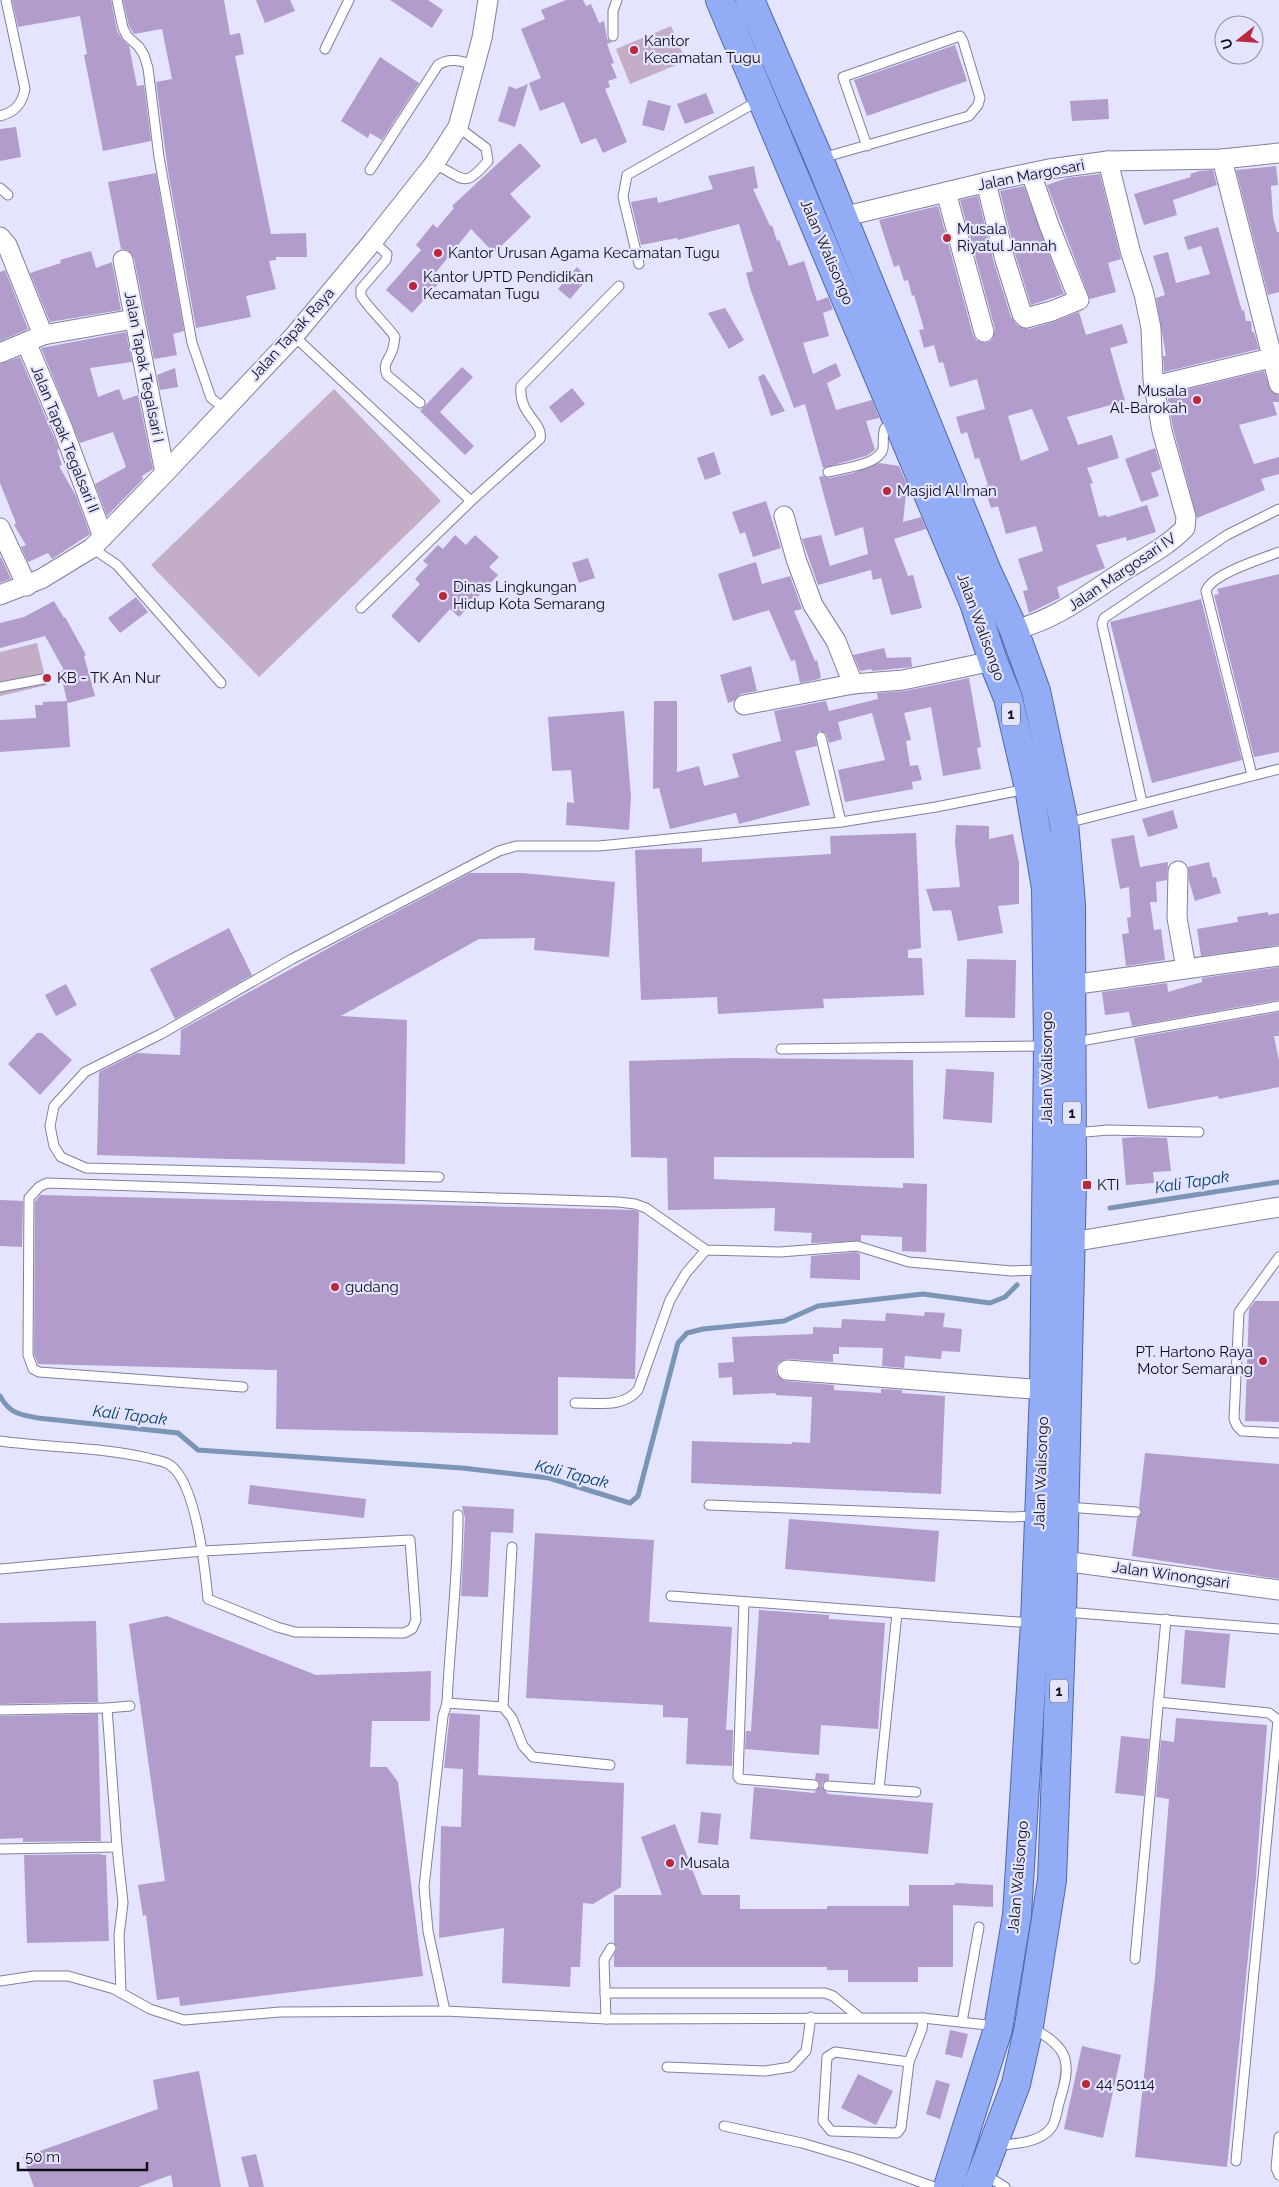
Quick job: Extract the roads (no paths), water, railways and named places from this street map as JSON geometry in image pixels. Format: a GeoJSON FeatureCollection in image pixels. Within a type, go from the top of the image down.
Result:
{"type":"FeatureCollection","features":[{"type":"Feature","properties":{"kind":"highway","name":"Jalan Walisongo"},"geometry":{"type":"LineString","coordinates":[[720,0],[974,603],[993,661],[1008,698],[1030,788],[1046,888],[1060,1044],[1072,1133],[1072,1242],[1065,1507],[1052,1880],[1029,2026],[1016,2084],[980,2180]]}},
{"type":"Feature","properties":{"kind":"highway","name":"Jalan Walisongo"},"geometry":{"type":"LineString","coordinates":[[753,8],[819,159],[986,569],[1014,630],[1036,691],[1064,823],[1071,904],[1071,985],[1060,1044],[1045,1270],[1044,1390],[1035,1623],[1017,1916],[998,2029],[948,2187]]}},
{"type":"Feature","properties":{"kind":"highway"},"geometry":{"type":"LineString","coordinates":[[732,27],[753,8]]}},
{"type":"Feature","properties":{"kind":"street","name":"Jalan Tapak Raya"},"geometry":{"type":"LineString","coordinates":[[0,595],[27,586],[98,542],[294,336],[373,241],[434,164],[458,127],[482,38],[488,0]]}},
{"type":"Feature","properties":{"kind":"street","name":"Jalan Margosari"},"geometry":{"type":"LineString","coordinates":[[842,218],[986,182],[1108,161],[1222,159],[1279,153]]}},
{"type":"Feature","properties":{"kind":"street"},"geometry":{"type":"LineString","coordinates":[[1222,159],[1276,357],[1279,384]]}},
{"type":"Feature","properties":{"kind":"street","name":"Jalan Margosari IV"},"geometry":{"type":"LineString","coordinates":[[1014,630],[1068,609],[1168,543],[1185,528],[1186,517],[1162,431],[1154,386],[1149,320],[1108,161]]}},
{"type":"Feature","properties":{"kind":"street"},"geometry":{"type":"LineString","coordinates":[[986,182],[1005,260],[1023,316],[1026,318],[1078,302],[1079,299],[1052,233],[1032,173]]}},
{"type":"Feature","properties":{"kind":"street"},"geometry":{"type":"LineString","coordinates":[[946,192],[984,332]]}},
{"type":"Feature","properties":{"kind":"street","name":"Jalan Tapak Tegalsari II"},"geometry":{"type":"LineString","coordinates":[[0,237],[7,246],[98,542]]}},
{"type":"Feature","properties":{"kind":"street","name":"Jalan Tapak Tegalsari I"},"geometry":{"type":"LineString","coordinates":[[122,260],[165,473]]}},
{"type":"Feature","properties":{"kind":"street"},"geometry":{"type":"LineString","coordinates":[[0,353],[34,338],[134,319]]}},
{"type":"Feature","properties":{"kind":"street"},"geometry":{"type":"LineString","coordinates":[[1154,386],[1276,357]]}},
{"type":"Feature","properties":{"kind":"street"},"geometry":{"type":"LineString","coordinates":[[784,516],[796,559],[813,606],[836,642],[853,684]]}},
{"type":"Feature","properties":{"kind":"street"},"geometry":{"type":"LineString","coordinates":[[0,528],[27,586]]}},
{"type":"Feature","properties":{"kind":"street"},"geometry":{"type":"LineString","coordinates":[[744,705],[853,684],[903,680],[993,661]]}},
{"type":"Feature","properties":{"kind":"street"},"geometry":{"type":"LineString","coordinates":[[1178,871],[1177,918],[1186,968]]}},
{"type":"Feature","properties":{"kind":"street"},"geometry":{"type":"LineString","coordinates":[[1071,985],[1279,956]]}},
{"type":"Feature","properties":{"kind":"street"},"geometry":{"type":"LineString","coordinates":[[1072,1242],[1279,1207]]}},
{"type":"Feature","properties":{"kind":"street"},"geometry":{"type":"LineString","coordinates":[[787,1370],[1044,1390]]}},
{"type":"Feature","properties":{"kind":"street","name":"Jalan Winongsari"},"geometry":{"type":"LineString","coordinates":[[1063,1560],[1279,1590]]}},
{"type":"Feature","properties":{"kind":"lane"},"geometry":{"type":"LineString","coordinates":[[0,116],[11,112],[18,106],[23,100],[25,89],[6,0]]}},
{"type":"Feature","properties":{"kind":"lane"},"geometry":{"type":"LineString","coordinates":[[117,0],[123,28],[127,36],[139,47],[148,68],[159,157],[192,343],[211,398],[225,409]]}},
{"type":"Feature","properties":{"kind":"lane"},"geometry":{"type":"LineString","coordinates":[[325,49],[349,0]]}},
{"type":"Feature","properties":{"kind":"lane"},"geometry":{"type":"LineString","coordinates":[[613,36],[613,11],[616,0]]}},
{"type":"Feature","properties":{"kind":"lane"},"geometry":{"type":"LineString","coordinates":[[819,159],[867,146],[969,116],[974,112],[980,98],[963,40],[960,36],[843,76],[867,146]]}},
{"type":"Feature","properties":{"kind":"lane"},"geometry":{"type":"LineString","coordinates":[[370,170],[438,65],[444,61],[459,60],[474,65]]}},
{"type":"Feature","properties":{"kind":"lane"},"geometry":{"type":"LineString","coordinates":[[639,264],[623,197],[627,175],[763,99]]}},
{"type":"Feature","properties":{"kind":"lane"},"geometry":{"type":"LineString","coordinates":[[434,164],[468,180],[474,177],[488,161],[486,148],[458,127]]}},
{"type":"Feature","properties":{"kind":"lane"},"geometry":{"type":"LineString","coordinates":[[0,188],[8,195]]}},
{"type":"Feature","properties":{"kind":"lane"},"geometry":{"type":"LineString","coordinates":[[373,241],[387,254],[386,260],[361,289],[360,296],[395,337],[392,351],[386,360],[384,370],[387,375],[420,403]]}},
{"type":"Feature","properties":{"kind":"lane"},"geometry":{"type":"LineString","coordinates":[[361,608],[471,500],[540,439],[540,429],[523,408],[520,397],[521,386],[619,286]]}},
{"type":"Feature","properties":{"kind":"lane"},"geometry":{"type":"LineString","coordinates":[[294,336],[471,500]]}},
{"type":"Feature","properties":{"kind":"lane"},"geometry":{"type":"LineString","coordinates":[[828,472],[871,462],[880,455],[883,448],[885,428],[898,422]]}},
{"type":"Feature","properties":{"kind":"lane"},"geometry":{"type":"LineString","coordinates":[[1142,802],[1102,624],[1104,618],[1227,535],[1279,509]]}},
{"type":"Feature","properties":{"kind":"lane"},"geometry":{"type":"LineString","coordinates":[[98,542],[221,683]]}},
{"type":"Feature","properties":{"kind":"lane"},"geometry":{"type":"LineString","coordinates":[[1252,775],[1206,591],[1216,578],[1279,552]]}},
{"type":"Feature","properties":{"kind":"lane"},"geometry":{"type":"LineString","coordinates":[[0,687],[43,679]]}},
{"type":"Feature","properties":{"kind":"lane"},"geometry":{"type":"LineString","coordinates":[[821,737],[841,822]]}},
{"type":"Feature","properties":{"kind":"lane"},"geometry":{"type":"LineString","coordinates":[[1064,823],[1279,769]]}},
{"type":"Feature","properties":{"kind":"lane"},"geometry":{"type":"LineString","coordinates":[[439,1177],[86,1168],[61,1158],[54,1146],[50,1126],[54,1106],[85,1072],[161,1034],[292,959],[499,851],[516,846],[599,846],[841,822],[936,807],[1030,788]]}},
{"type":"Feature","properties":{"kind":"lane"},"geometry":{"type":"LineString","coordinates":[[781,1050],[1060,1044],[1279,1006]]}},
{"type":"Feature","properties":{"kind":"lane"},"geometry":{"type":"LineString","coordinates":[[1072,1133],[1108,1130],[1199,1132]]}},
{"type":"Feature","properties":{"kind":"lane"},"geometry":{"type":"LineString","coordinates":[[243,1388],[39,1372],[33,1369],[28,1355],[29,1198],[32,1192],[46,1183],[618,1202],[646,1208],[706,1250],[780,1252],[857,1246],[909,1262],[1012,1271],[1045,1270]]}},
{"type":"Feature","properties":{"kind":"lane"},"geometry":{"type":"LineString","coordinates":[[575,1404],[622,1402],[632,1398],[638,1390],[670,1300],[686,1273],[706,1250]]}},
{"type":"Feature","properties":{"kind":"lane"},"geometry":{"type":"LineString","coordinates":[[1279,1257],[1239,1312],[1234,1419],[1237,1426],[1242,1430],[1279,1433]]}},
{"type":"Feature","properties":{"kind":"lane"},"geometry":{"type":"LineString","coordinates":[[0,1441],[127,1454],[169,1463],[176,1470],[187,1492],[203,1550],[208,1599],[277,1628],[296,1632],[404,1633],[412,1629],[416,1620],[410,1540],[203,1550],[0,1569]]}},
{"type":"Feature","properties":{"kind":"lane"},"geometry":{"type":"LineString","coordinates":[[709,1505],[1011,1517],[1039,1516]]}},
{"type":"Feature","properties":{"kind":"lane"},"geometry":{"type":"LineString","coordinates":[[1065,1507],[1136,1512]]}},
{"type":"Feature","properties":{"kind":"lane"},"geometry":{"type":"LineString","coordinates":[[445,2011],[428,1931],[424,1887],[443,1716],[447,1703],[450,1640],[458,1573],[458,1516]]}},
{"type":"Feature","properties":{"kind":"lane"},"geometry":{"type":"LineString","coordinates":[[512,1547],[503,1707],[512,1718],[523,1746],[533,1756],[610,1765]]}},
{"type":"Feature","properties":{"kind":"lane"},"geometry":{"type":"LineString","coordinates":[[671,1596],[1035,1623]]}},
{"type":"Feature","properties":{"kind":"lane"},"geometry":{"type":"LineString","coordinates":[[744,1602],[738,1777],[740,1779],[814,1785]]}},
{"type":"Feature","properties":{"kind":"lane"},"geometry":{"type":"LineString","coordinates":[[1062,1612],[1279,1629]]}},
{"type":"Feature","properties":{"kind":"lane"},"geometry":{"type":"LineString","coordinates":[[879,1789],[897,1613]]}},
{"type":"Feature","properties":{"kind":"lane"},"geometry":{"type":"LineString","coordinates":[[1134,1959],[1166,1619]]}},
{"type":"Feature","properties":{"kind":"lane"},"geometry":{"type":"LineString","coordinates":[[1158,1702],[1269,1713],[1278,1720],[1236,2161]]}},
{"type":"Feature","properties":{"kind":"lane"},"geometry":{"type":"LineString","coordinates":[[447,1703],[503,1707]]}},
{"type":"Feature","properties":{"kind":"lane"},"geometry":{"type":"LineString","coordinates":[[0,1710],[130,1706]]}},
{"type":"Feature","properties":{"kind":"lane"},"geometry":{"type":"LineString","coordinates":[[107,1708],[117,1847],[124,1902],[119,1935],[121,1993]]}},
{"type":"Feature","properties":{"kind":"lane"},"geometry":{"type":"LineString","coordinates":[[828,1786],[916,1792]]}},
{"type":"Feature","properties":{"kind":"lane"},"geometry":{"type":"LineString","coordinates":[[0,1849],[117,1847]]}},
{"type":"Feature","properties":{"kind":"lane"},"geometry":{"type":"LineString","coordinates":[[962,2022],[979,1927]]}},
{"type":"Feature","properties":{"kind":"lane"},"geometry":{"type":"LineString","coordinates":[[606,2019],[604,1960],[611,1948]]}},
{"type":"Feature","properties":{"kind":"lane"},"geometry":{"type":"LineString","coordinates":[[0,1980],[34,1976],[68,1976],[121,1993],[150,2009],[184,2020],[280,2012],[445,2011],[606,2019],[858,2016],[923,2018],[986,2025],[998,2029]]}},
{"type":"Feature","properties":{"kind":"lane"},"geometry":{"type":"LineString","coordinates":[[605,1993],[826,1993],[833,1996],[858,2016]]}},
{"type":"Feature","properties":{"kind":"lane"},"geometry":{"type":"LineString","coordinates":[[666,2067],[765,2071],[791,2067],[806,2051],[811,2017]]}},
{"type":"Feature","properties":{"kind":"lane"},"geometry":{"type":"LineString","coordinates":[[909,2062],[835,2052],[830,2054],[827,2057],[823,2121],[827,2127],[831,2131],[896,2133],[901,2128],[909,2062],[922,2029],[923,2018]]}},
{"type":"Feature","properties":{"kind":"lane"},"geometry":{"type":"LineString","coordinates":[[994,2145],[1020,2143],[1034,2139],[1052,2128],[1067,2077],[1060,2048],[1050,2037],[1029,2026]]}},
{"type":"Feature","properties":{"kind":"lane"},"geometry":{"type":"LineString","coordinates":[[724,2126],[856,2158],[934,2187]]}},
{"type":"Feature","properties":{"kind":"lane"},"geometry":{"type":"LineString","coordinates":[[1279,2137],[1276,2168],[1279,2175]]}},
{"type":"Feature","properties":{"kind":"lane"},"geometry":{"type":"LineString","coordinates":[[980,2180],[1005,2187]]}},
{"type":"Feature","properties":{"kind":"waterway","name":"Kali Tapak"},"geometry":{"type":"LineString","coordinates":[[1110,1208],[1279,1182]]}},
{"type":"Feature","properties":{"kind":"waterway","name":"Kali Tapak"},"geometry":{"type":"LineString","coordinates":[[0,1396],[11,1410],[20,1414],[38,1418],[178,1433],[198,1450],[462,1468],[549,1478],[630,1503],[638,1496],[678,1343],[687,1333],[703,1329],[784,1321],[818,1306],[923,1294],[990,1303],[1005,1297],[1017,1285]]}},
{"type":"Feature","properties":{"kind":"place","name":"Kantor Kecamatan Tugu"},"geometry":{"type":"Point","coordinates":[634,50]}},
{"type":"Feature","properties":{"kind":"place","name":"Musala Riyatul Jannah"},"geometry":{"type":"Point","coordinates":[947,238]}},
{"type":"Feature","properties":{"kind":"place","name":"Kantor Urusan Agama Kecamatan Tugu"},"geometry":{"type":"Point","coordinates":[438,253]}},
{"type":"Feature","properties":{"kind":"place","name":"Kantor UPTD Pendidikan Kecamatan Tugu"},"geometry":{"type":"Point","coordinates":[413,286]}},
{"type":"Feature","properties":{"kind":"place","name":"Musala Al-Barokah"},"geometry":{"type":"Point","coordinates":[1197,400]}},
{"type":"Feature","properties":{"kind":"place","name":"Masjid Al Iman"},"geometry":{"type":"Point","coordinates":[887,491]}},
{"type":"Feature","properties":{"kind":"place","name":"Dinas Lingkungan Hidup Kota Semarang"},"geometry":{"type":"Point","coordinates":[443,596]}},
{"type":"Feature","properties":{"kind":"place","name":"KB - TK An Nur"},"geometry":{"type":"Point","coordinates":[47,678]}},
{"type":"Feature","properties":{"kind":"place","name":"KTI"},"geometry":{"type":"Point","coordinates":[1087,1185]}},
{"type":"Feature","properties":{"kind":"place","name":"gudang"},"geometry":{"type":"Point","coordinates":[335,1287]}},
{"type":"Feature","properties":{"kind":"place","name":"PT. Hartono Raya Motor Semarang"},"geometry":{"type":"Point","coordinates":[1263,1361]}},
{"type":"Feature","properties":{"kind":"place","name":"Musala"},"geometry":{"type":"Point","coordinates":[670,1863]}},
{"type":"Feature","properties":{"kind":"place","name":"44 50114"},"geometry":{"type":"Point","coordinates":[1086,2084]}}]}
